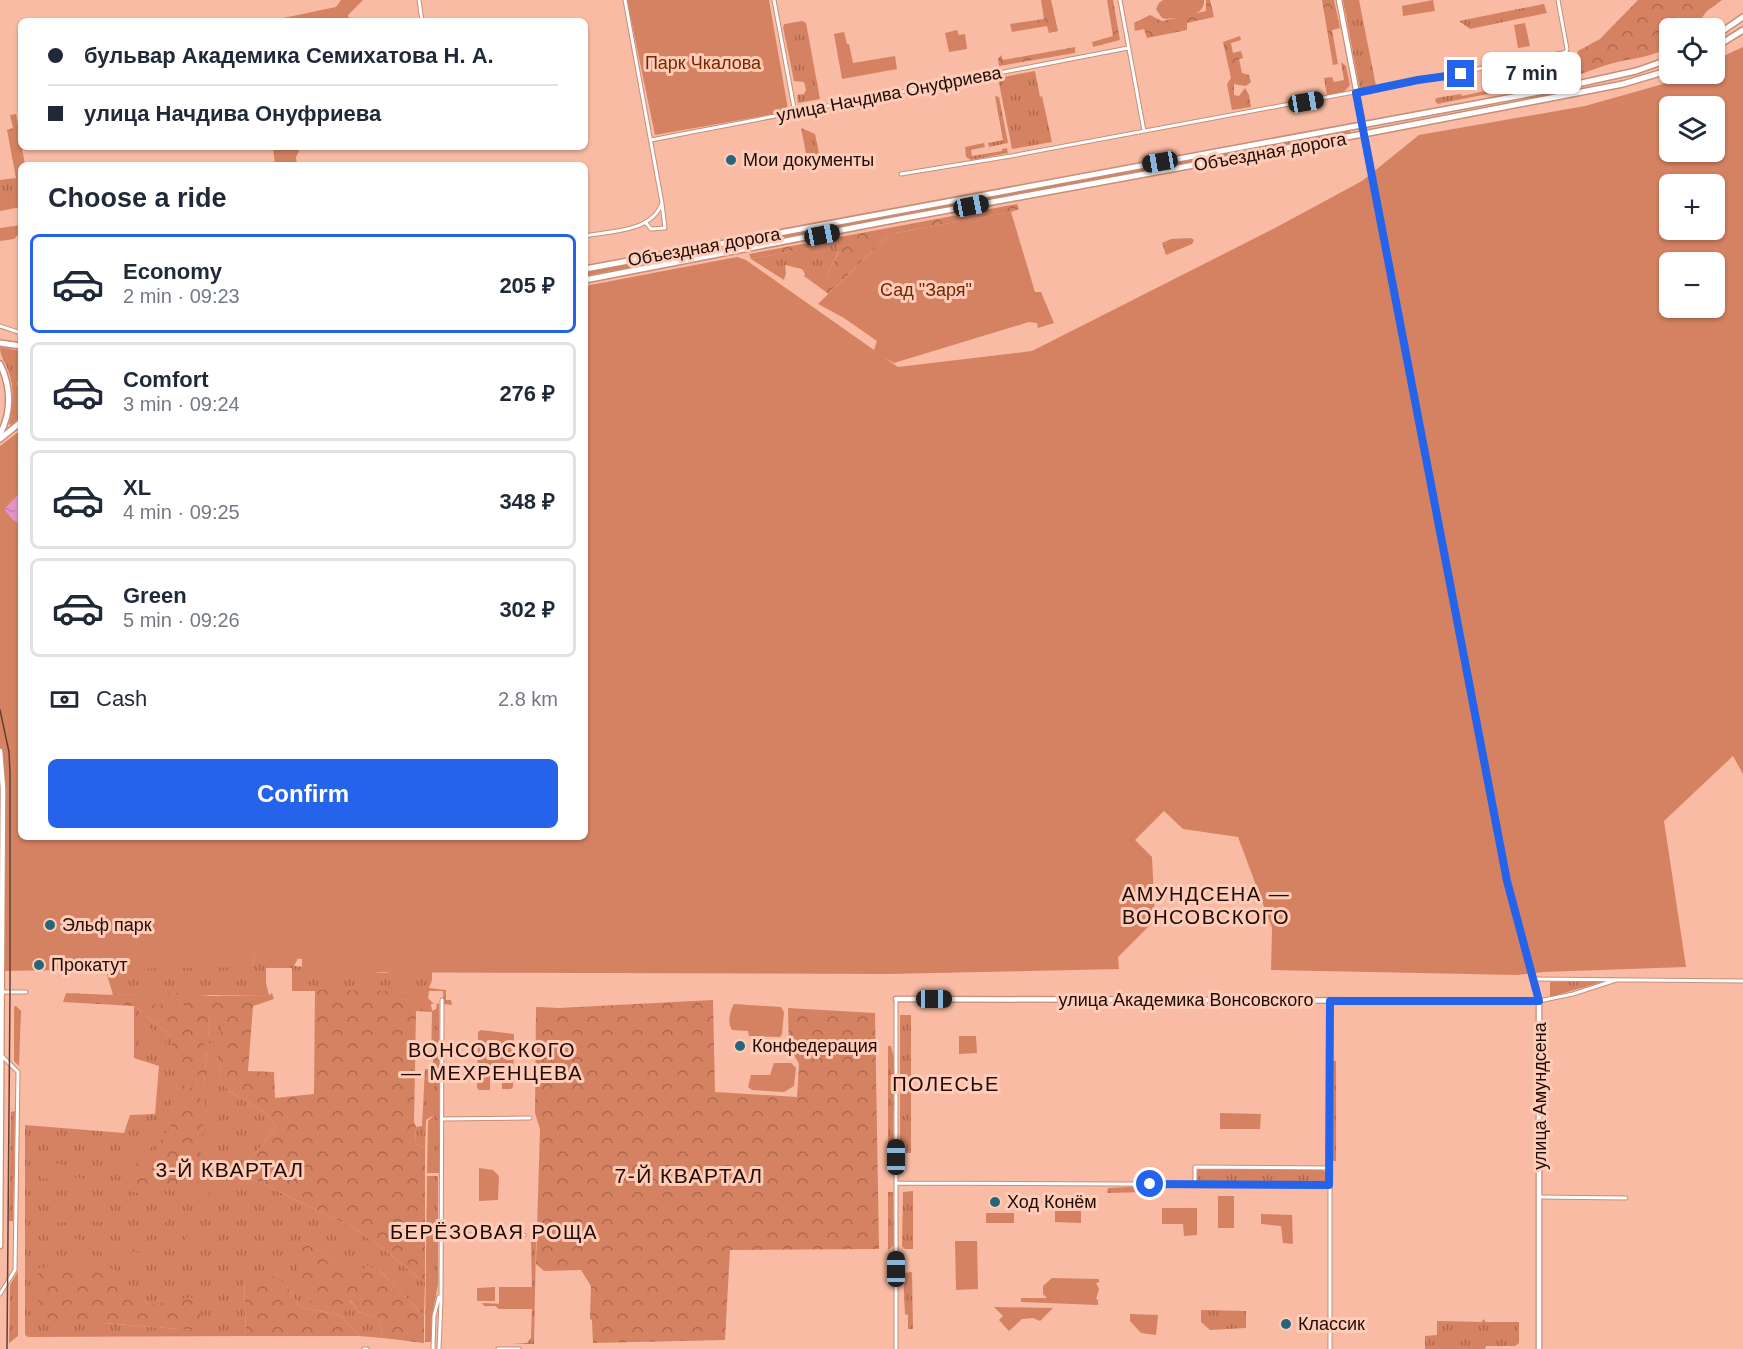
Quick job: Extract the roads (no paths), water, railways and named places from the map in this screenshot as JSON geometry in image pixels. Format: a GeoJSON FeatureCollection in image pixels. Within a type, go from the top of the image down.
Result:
{"type":"FeatureCollection","features":[{"type":"Feature","properties":{"kind":"main road","name":"улица Амундсена"},"geometry":{"type":"LineString","coordinates":[[1339,0],[1507,881],[1539,1001],[1539,1349]]}},
{"type":"Feature","properties":{"kind":"main road"},"geometry":{"type":"LineString","coordinates":[[1725,29],[1743,17]]}},
{"type":"Feature","properties":{"kind":"main road"},"geometry":{"type":"LineString","coordinates":[[1725,41],[1743,30]]}},
{"type":"Feature","properties":{"kind":"main road","name":"Объездная дорога"},"geometry":{"type":"LineString","coordinates":[[588,268],[1584,83],[1636,71],[1659,63]]}},
{"type":"Feature","properties":{"kind":"main road","name":"Объездная дорога"},"geometry":{"type":"LineString","coordinates":[[588,279],[883,222],[1365,134],[1623,84],[1659,73]]}},
{"type":"Feature","properties":{"kind":"main road"},"geometry":{"type":"LineString","coordinates":[[0,343],[18,346]]}},
{"type":"Feature","properties":{"kind":"main road"},"geometry":{"type":"LineString","coordinates":[[0,364],[8,388],[9,406],[0,434]]}},
{"type":"Feature","properties":{"kind":"main road"},"geometry":{"type":"LineString","coordinates":[[0,439],[18,424]]}},
{"type":"Feature","properties":{"kind":"main road"},"geometry":{"type":"LineString","coordinates":[[0,751],[3,780],[0,1246]]}},
{"type":"Feature","properties":{"kind":"main road","name":"улица Академика Вонсовского"},"geometry":{"type":"LineString","coordinates":[[896,999],[1539,1001]]}},
{"type":"Feature","properties":{"kind":"street"},"geometry":{"type":"LineString","coordinates":[[419,0],[422,18]]}},
{"type":"Feature","properties":{"kind":"street"},"geometry":{"type":"LineString","coordinates":[[625,0],[665,228],[651,229],[646,223]]}},
{"type":"Feature","properties":{"kind":"street"},"geometry":{"type":"LineString","coordinates":[[774,0],[795,112]]}},
{"type":"Feature","properties":{"kind":"street"},"geometry":{"type":"LineString","coordinates":[[1120,0],[1144,131]]}},
{"type":"Feature","properties":{"kind":"street"},"geometry":{"type":"LineString","coordinates":[[901,174],[934,170],[1356,93],[1566,52],[1558,0]]}},
{"type":"Feature","properties":{"kind":"street","name":"улица Начдива Онуфриева"},"geometry":{"type":"LineString","coordinates":[[651,140],[1128,48]]}},
{"type":"Feature","properties":{"kind":"street"},"geometry":{"type":"LineString","coordinates":[[588,235],[646,223],[654,217],[662,203]]}},
{"type":"Feature","properties":{"kind":"street"},"geometry":{"type":"LineString","coordinates":[[0,326],[18,332]]}},
{"type":"Feature","properties":{"kind":"street","name":"улица Академика Вонсовского"},"geometry":{"type":"LineString","coordinates":[[1533,979],[1743,981]]}},
{"type":"Feature","properties":{"kind":"street","name":"улица Академика Вонсовского"},"geometry":{"type":"LineString","coordinates":[[1539,1001],[1573,994],[1617,979]]}},
{"type":"Feature","properties":{"kind":"street"},"geometry":{"type":"LineString","coordinates":[[1,992],[26,992]]}},
{"type":"Feature","properties":{"kind":"street"},"geometry":{"type":"LineString","coordinates":[[439,1349],[441,999]]}},
{"type":"Feature","properties":{"kind":"street"},"geometry":{"type":"LineString","coordinates":[[896,999],[896,1349]]}},
{"type":"Feature","properties":{"kind":"street"},"geometry":{"type":"LineString","coordinates":[[1330,1001],[1330,1349]]}},
{"type":"Feature","properties":{"kind":"street"},"geometry":{"type":"LineString","coordinates":[[0,1294],[15,1270],[18,1072],[2,1056]]}},
{"type":"Feature","properties":{"kind":"street"},"geometry":{"type":"LineString","coordinates":[[442,1119],[530,1118]]}},
{"type":"Feature","properties":{"kind":"street"},"geometry":{"type":"LineString","coordinates":[[1195,1184],[1196,1167],[1329,1168]]}},
{"type":"Feature","properties":{"kind":"street"},"geometry":{"type":"LineString","coordinates":[[896,1183],[1329,1185]]}},
{"type":"Feature","properties":{"kind":"street"},"geometry":{"type":"LineString","coordinates":[[1539,1197],[1626,1198]]}},
{"type":"Feature","properties":{"kind":"street"},"geometry":{"type":"LineString","coordinates":[[441,1235],[524,1235]]}},
{"type":"Feature","properties":{"kind":"street"},"geometry":{"type":"LineString","coordinates":[[433,1349],[434,1316],[440,1296]]}},
{"type":"Feature","properties":{"kind":"street"},"geometry":{"type":"LineString","coordinates":[[498,1349],[519,1349]]}},
{"type":"Feature","properties":{"kind":"water"},"geometry":{"type":"Polygon","coordinates":[[[18,495],[18,523],[12,519],[4,509],[18,495]]]}},
{"type":"Feature","properties":{"kind":"tram line"},"geometry":{"type":"LineString","coordinates":[[0,710],[9,752],[10,773],[7,1349]]}},
{"type":"Feature","properties":{"kind":"place","name":"Мои документы"},"geometry":{"type":"Point","coordinates":[731,160]}},
{"type":"Feature","properties":{"kind":"place","name":"Эльф парк"},"geometry":{"type":"Point","coordinates":[50,925]}},
{"type":"Feature","properties":{"kind":"place","name":"Прокатут"},"geometry":{"type":"Point","coordinates":[39,965]}},
{"type":"Feature","properties":{"kind":"place","name":"Конфедерация"},"geometry":{"type":"Point","coordinates":[740,1046]}},
{"type":"Feature","properties":{"kind":"place","name":"Ход Конём"},"geometry":{"type":"Point","coordinates":[995,1202]}},
{"type":"Feature","properties":{"kind":"place","name":"Классик"},"geometry":{"type":"Point","coordinates":[1286,1324]}},
{"type":"Feature","properties":{"kind":"district","name":"АМУНДСЕНА — ВОНСОВСКОГО"},"geometry":{"type":"Point","coordinates":[1206,906]}},
{"type":"Feature","properties":{"kind":"district","name":"ВОНСОВСКОГО — МЕХРЕНЦЕВА"},"geometry":{"type":"Point","coordinates":[492,1062]}},
{"type":"Feature","properties":{"kind":"district","name":"ПОЛЕСЬЕ"},"geometry":{"type":"Point","coordinates":[946,1084]}},
{"type":"Feature","properties":{"kind":"district","name":"3-Й КВАРТАЛ"},"geometry":{"type":"Point","coordinates":[230,1170]}},
{"type":"Feature","properties":{"kind":"district","name":"7-Й КВАРТАЛ"},"geometry":{"type":"Point","coordinates":[689,1176]}},
{"type":"Feature","properties":{"kind":"district","name":"БЕРЁЗОВАЯ РОЩА"},"geometry":{"type":"Point","coordinates":[494,1232]}},
{"type":"Feature","properties":{"kind":"park label","name":"Парк Чкалова"},"geometry":{"type":"Point","coordinates":[703,63]}},
{"type":"Feature","properties":{"kind":"park label","name":"Сад \"Заря\""},"geometry":{"type":"Point","coordinates":[926,290]}}]}
